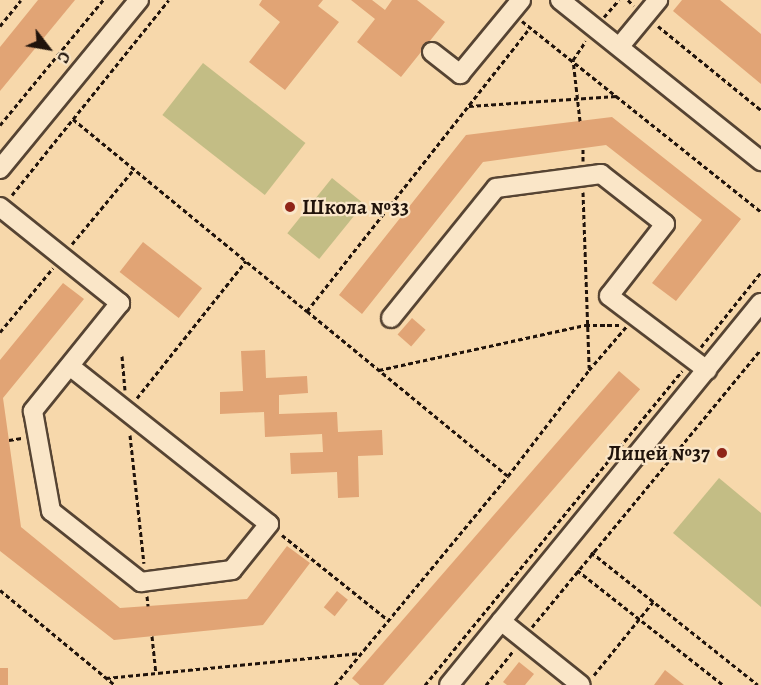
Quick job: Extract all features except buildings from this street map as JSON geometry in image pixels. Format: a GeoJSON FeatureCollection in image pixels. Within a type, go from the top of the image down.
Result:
{"type":"FeatureCollection","features":[{"type":"Feature","properties":{"kind":"street"},"geometry":{"type":"LineString","coordinates":[[0,169],[139,0]]}},
{"type":"Feature","properties":{"kind":"street"},"geometry":{"type":"LineString","coordinates":[[560,0],[761,161]]}},
{"type":"Feature","properties":{"kind":"street"},"geometry":{"type":"LineString","coordinates":[[620,46],[658,0]]}},
{"type":"Feature","properties":{"kind":"street"},"geometry":{"type":"LineString","coordinates":[[432,52],[460,74],[516,6]]}},
{"type":"Feature","properties":{"kind":"street"},"geometry":{"type":"LineString","coordinates":[[391,318],[496,188],[601,174],[665,224],[609,296],[707,370]]}},
{"type":"Feature","properties":{"kind":"street"},"geometry":{"type":"LineString","coordinates":[[1,208],[120,303],[33,411],[51,511],[141,582],[232,570],[269,524],[70,366]]}},
{"type":"Feature","properties":{"kind":"street"},"geometry":{"type":"LineString","coordinates":[[449,685],[761,303]]}},
{"type":"Feature","properties":{"kind":"street"},"geometry":{"type":"LineString","coordinates":[[501,621],[584,684]]}},
{"type":"Feature","properties":{"kind":"path"},"geometry":{"type":"LineString","coordinates":[[0,26],[21,0]]}},
{"type":"Feature","properties":{"kind":"path"},"geometry":{"type":"LineString","coordinates":[[0,125],[103,0]]}},
{"type":"Feature","properties":{"kind":"path"},"geometry":{"type":"LineString","coordinates":[[1,208],[169,0]]}},
{"type":"Feature","properties":{"kind":"path"},"geometry":{"type":"LineString","coordinates":[[516,6],[530,28],[761,212]]}},
{"type":"Feature","properties":{"kind":"path"},"geometry":{"type":"LineString","coordinates":[[645,15],[761,110]]}},
{"type":"Feature","properties":{"kind":"path"},"geometry":{"type":"LineString","coordinates":[[307,311],[530,28]]}},
{"type":"Feature","properties":{"kind":"path"},"geometry":{"type":"LineString","coordinates":[[573,60],[575,97],[580,121]]}},
{"type":"Feature","properties":{"kind":"path"},"geometry":{"type":"LineString","coordinates":[[469,106],[575,97],[618,96]]}},
{"type":"Feature","properties":{"kind":"path"},"geometry":{"type":"LineString","coordinates":[[73,119],[508,476]]}},
{"type":"Feature","properties":{"kind":"path"},"geometry":{"type":"LineString","coordinates":[[583,148],[585,325],[589,370]]}},
{"type":"Feature","properties":{"kind":"path"},"geometry":{"type":"LineString","coordinates":[[127,411],[246,261]]}},
{"type":"Feature","properties":{"kind":"path"},"geometry":{"type":"LineString","coordinates":[[424,685],[761,272]]}},
{"type":"Feature","properties":{"kind":"path"},"geometry":{"type":"LineString","coordinates":[[335,685],[508,476],[589,370],[627,325],[585,325],[379,370]]}},
{"type":"Feature","properties":{"kind":"path"},"geometry":{"type":"LineString","coordinates":[[486,685],[591,552],[761,349]]}},
{"type":"Feature","properties":{"kind":"path"},"geometry":{"type":"LineString","coordinates":[[122,356],[148,606]]}},
{"type":"Feature","properties":{"kind":"path"},"geometry":{"type":"LineString","coordinates":[[9,440],[29,436]]}},
{"type":"Feature","properties":{"kind":"path"},"geometry":{"type":"LineString","coordinates":[[278,532],[388,620]]}},
{"type":"Feature","properties":{"kind":"path"},"geometry":{"type":"LineString","coordinates":[[591,552],[758,685]]}},
{"type":"Feature","properties":{"kind":"path"},"geometry":{"type":"LineString","coordinates":[[577,570],[723,685]]}},
{"type":"Feature","properties":{"kind":"path"},"geometry":{"type":"LineString","coordinates":[[0,590],[115,685]]}},
{"type":"Feature","properties":{"kind":"path"},"geometry":{"type":"LineString","coordinates":[[584,684],[653,602]]}},
{"type":"Feature","properties":{"kind":"path"},"geometry":{"type":"LineString","coordinates":[[152,636],[156,673]]}},
{"type":"Feature","properties":{"kind":"path"},"geometry":{"type":"LineString","coordinates":[[106,678],[362,653]]}},
{"type":"Feature","properties":{"kind":"shaded area"},"geometry":{"type":"Polygon","coordinates":[[[203,63],[305,143],[265,195],[162,115],[203,63]]]}},
{"type":"Feature","properties":{"kind":"shaded area"},"geometry":{"type":"Polygon","coordinates":[[[332,178],[364,204],[319,259],[287,233],[332,178]]]}},
{"type":"Feature","properties":{"kind":"shaded area"},"geometry":{"type":"Polygon","coordinates":[[[719,478],[761,513],[761,607],[673,533],[719,478]]]}},
{"type":"Feature","properties":{"kind":"place","name":"Школа №33"},"geometry":{"type":"Point","coordinates":[290,207]}},
{"type":"Feature","properties":{"kind":"place","name":"Лицей №37"},"geometry":{"type":"Point","coordinates":[722,453]}}]}
